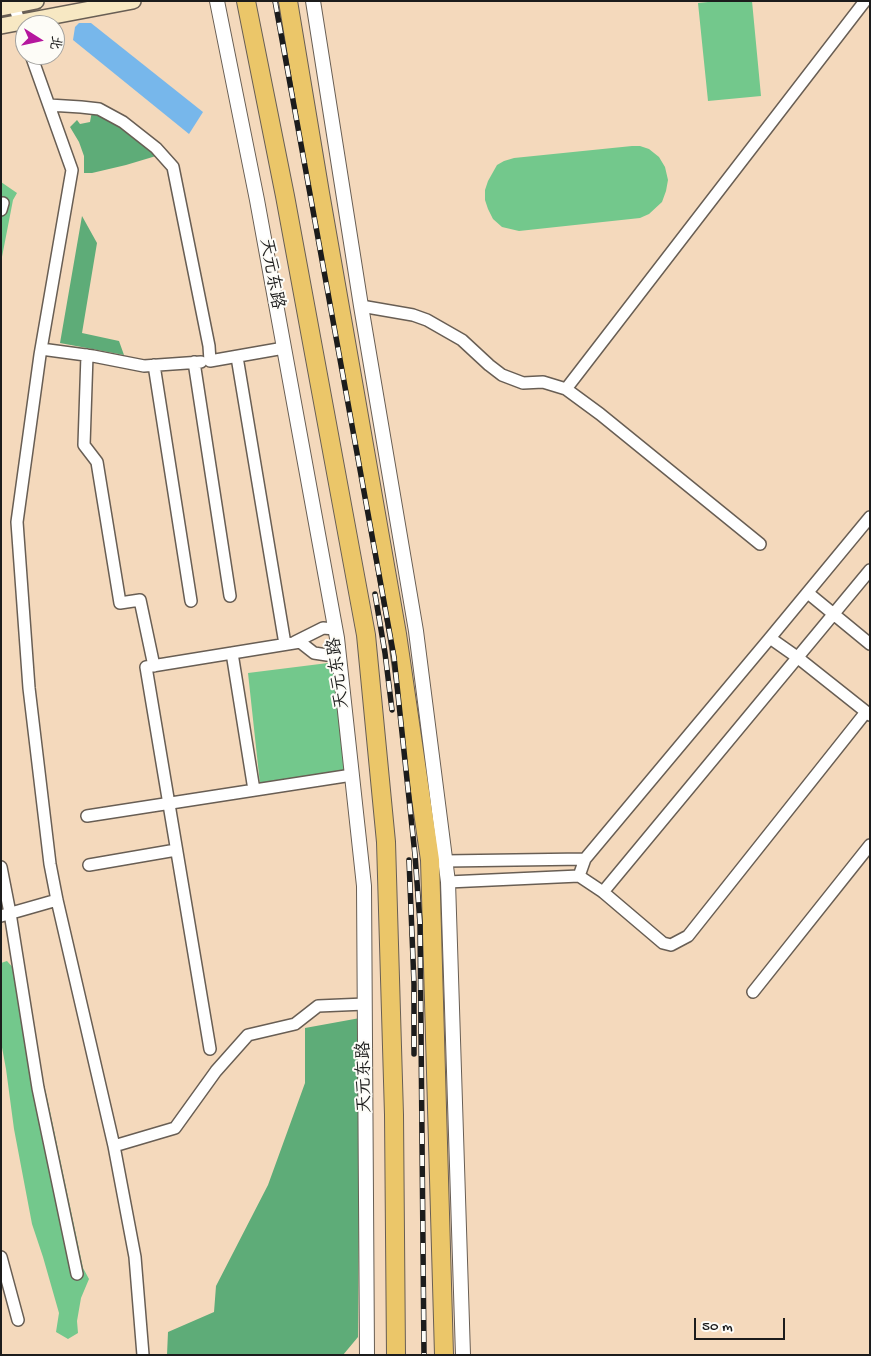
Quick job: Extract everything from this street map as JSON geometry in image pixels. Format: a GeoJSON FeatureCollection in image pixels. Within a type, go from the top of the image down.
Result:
{"type":"FeatureCollection","features":[{"type":"Feature","properties":{"kind":"highway","name":"天元东路"},"geometry":{"type":"LineString","coordinates":[[246,1],[287,206],[366,635],[386,842],[394,1115],[396,1355]]}},
{"type":"Feature","properties":{"kind":"highway"},"geometry":{"type":"LineString","coordinates":[[288,1],[397,634],[430,860],[444,1355]]}},
{"type":"Feature","properties":{"kind":"main road"},"geometry":{"type":"LineString","coordinates":[[8,7],[36,1]]}},
{"type":"Feature","properties":{"kind":"main road"},"geometry":{"type":"LineString","coordinates":[[58,15],[133,1]]}},
{"type":"Feature","properties":{"kind":"main road"},"geometry":{"type":"LineString","coordinates":[[1,26],[15,23]]}},
{"type":"Feature","properties":{"kind":"street","name":"天元东路"},"geometry":{"type":"LineString","coordinates":[[217,1],[257,200],[335,629],[352,775],[364,886],[367,1355]]}},
{"type":"Feature","properties":{"kind":"street"},"geometry":{"type":"LineString","coordinates":[[313,1],[361,306],[416,631],[448,882],[462,1355]]}},
{"type":"Feature","properties":{"kind":"street"},"geometry":{"type":"LineString","coordinates":[[566,389],[865,1]]}},
{"type":"Feature","properties":{"kind":"street"},"geometry":{"type":"LineString","coordinates":[[35,65],[72,170],[41,349],[17,522],[29,688],[50,864],[114,1146],[135,1257],[143,1355]]}},
{"type":"Feature","properties":{"kind":"street"},"geometry":{"type":"LineString","coordinates":[[49,106],[99,109],[123,122],[156,148],[173,167],[209,346],[210,361]]}},
{"type":"Feature","properties":{"kind":"street"},"geometry":{"type":"LineString","coordinates":[[361,306],[413,315],[426,320],[462,340],[502,375],[523,383],[543,382],[566,389],[600,414],[760,544]]}},
{"type":"Feature","properties":{"kind":"street"},"geometry":{"type":"LineString","coordinates":[[41,349],[87,355],[144,366],[210,361],[284,348]]}},
{"type":"Feature","properties":{"kind":"street"},"geometry":{"type":"LineString","coordinates":[[87,355],[84,445],[97,462],[120,603],[140,600],[154,666]]}},
{"type":"Feature","properties":{"kind":"street"},"geometry":{"type":"LineString","coordinates":[[237,356],[290,643]]}},
{"type":"Feature","properties":{"kind":"street"},"geometry":{"type":"LineString","coordinates":[[194,362],[230,596]]}},
{"type":"Feature","properties":{"kind":"street"},"geometry":{"type":"LineString","coordinates":[[154,365],[191,601]]}},
{"type":"Feature","properties":{"kind":"street"},"geometry":{"type":"LineString","coordinates":[[579,876],[585,859],[870,517]]}},
{"type":"Feature","properties":{"kind":"street"},"geometry":{"type":"LineString","coordinates":[[603,892],[870,570]]}},
{"type":"Feature","properties":{"kind":"street"},"geometry":{"type":"LineString","coordinates":[[808,593],[870,644]]}},
{"type":"Feature","properties":{"kind":"street"},"geometry":{"type":"LineString","coordinates":[[290,643],[323,628],[335,629]]}},
{"type":"Feature","properties":{"kind":"street"},"geometry":{"type":"LineString","coordinates":[[448,882],[579,876],[603,892],[663,943],[671,945],[688,936],[868,714],[797,657],[770,638]]}},
{"type":"Feature","properties":{"kind":"street"},"geometry":{"type":"LineString","coordinates":[[210,1049],[146,667],[300,642],[314,653],[327,655],[338,649]]}},
{"type":"Feature","properties":{"kind":"street"},"geometry":{"type":"LineString","coordinates":[[232,653],[254,790]]}},
{"type":"Feature","properties":{"kind":"street"},"geometry":{"type":"LineString","coordinates":[[87,816],[352,775]]}},
{"type":"Feature","properties":{"kind":"street"},"geometry":{"type":"LineString","coordinates":[[753,992],[870,845]]}},
{"type":"Feature","properties":{"kind":"street"},"geometry":{"type":"LineString","coordinates":[[89,865],[176,850]]}},
{"type":"Feature","properties":{"kind":"street"},"geometry":{"type":"LineString","coordinates":[[445,862],[585,859]]}},
{"type":"Feature","properties":{"kind":"street"},"geometry":{"type":"LineString","coordinates":[[1,867],[6,914],[38,1088],[77,1274]]}},
{"type":"Feature","properties":{"kind":"street"},"geometry":{"type":"LineString","coordinates":[[6,914],[57,900]]}},
{"type":"Feature","properties":{"kind":"street"},"geometry":{"type":"LineString","coordinates":[[114,1146],[175,1128],[216,1071],[248,1035],[295,1024],[318,1006],[364,1004]]}},
{"type":"Feature","properties":{"kind":"street"},"geometry":{"type":"LineString","coordinates":[[1,1257],[18,1320]]}},
{"type":"Feature","properties":{"kind":"green space"},"geometry":{"type":"Polygon","coordinates":[[[752,1],[761,96],[708,101],[698,3],[752,1]]]}},
{"type":"Feature","properties":{"kind":"green space"},"geometry":{"type":"Polygon","coordinates":[[[92,111],[126,130],[156,156],[126,165],[84,173],[84,156],[79,142],[70,127],[77,120],[80,124],[90,122],[92,111]]]}},
{"type":"Feature","properties":{"kind":"green space"},"geometry":{"type":"Polygon","coordinates":[[[632,146],[649,149],[659,157],[665,167],[668,180],[662,202],[649,214],[640,218],[519,231],[502,227],[493,219],[488,209],[485,200],[485,190],[488,181],[497,165],[504,161],[514,158],[632,146]]]}},
{"type":"Feature","properties":{"kind":"green space"},"geometry":{"type":"Polygon","coordinates":[[[1,182],[17,193],[13,200],[1,262],[1,182]]]}},
{"type":"Feature","properties":{"kind":"green space"},"geometry":{"type":"Polygon","coordinates":[[[82,216],[97,243],[82,333],[119,341],[124,355],[60,343],[82,216]]]}},
{"type":"Feature","properties":{"kind":"green space"},"geometry":{"type":"Polygon","coordinates":[[[336,662],[349,773],[260,784],[248,673],[336,662]]]}},
{"type":"Feature","properties":{"kind":"green space"},"geometry":{"type":"Polygon","coordinates":[[[7,961],[16,971],[47,1097],[83,1268],[89,1279],[81,1298],[77,1321],[78,1333],[68,1339],[56,1332],[59,1313],[32,1224],[14,1129],[1,1042],[1,963],[7,961]]]}},
{"type":"Feature","properties":{"kind":"green space"},"geometry":{"type":"Polygon","coordinates":[[[360,1018],[358,1337],[343,1355],[167,1355],[168,1332],[214,1312],[216,1286],[268,1185],[305,1083],[305,1028],[360,1018]]]}},
{"type":"Feature","properties":{"kind":"water"},"geometry":{"type":"Polygon","coordinates":[[[79,23],[91,23],[203,112],[189,134],[73,40],[75,27],[79,23]]]}},
{"type":"Feature","properties":{"kind":"railway"},"geometry":{"type":"LineString","coordinates":[[275,1],[394,657],[415,855],[420,923],[424,1355]]}},
{"type":"Feature","properties":{"kind":"railway"},"geometry":{"type":"LineString","coordinates":[[375,594],[392,710]]}},
{"type":"Feature","properties":{"kind":"railway"},"geometry":{"type":"LineString","coordinates":[[409,860],[414,984],[414,1054]]}}]}
